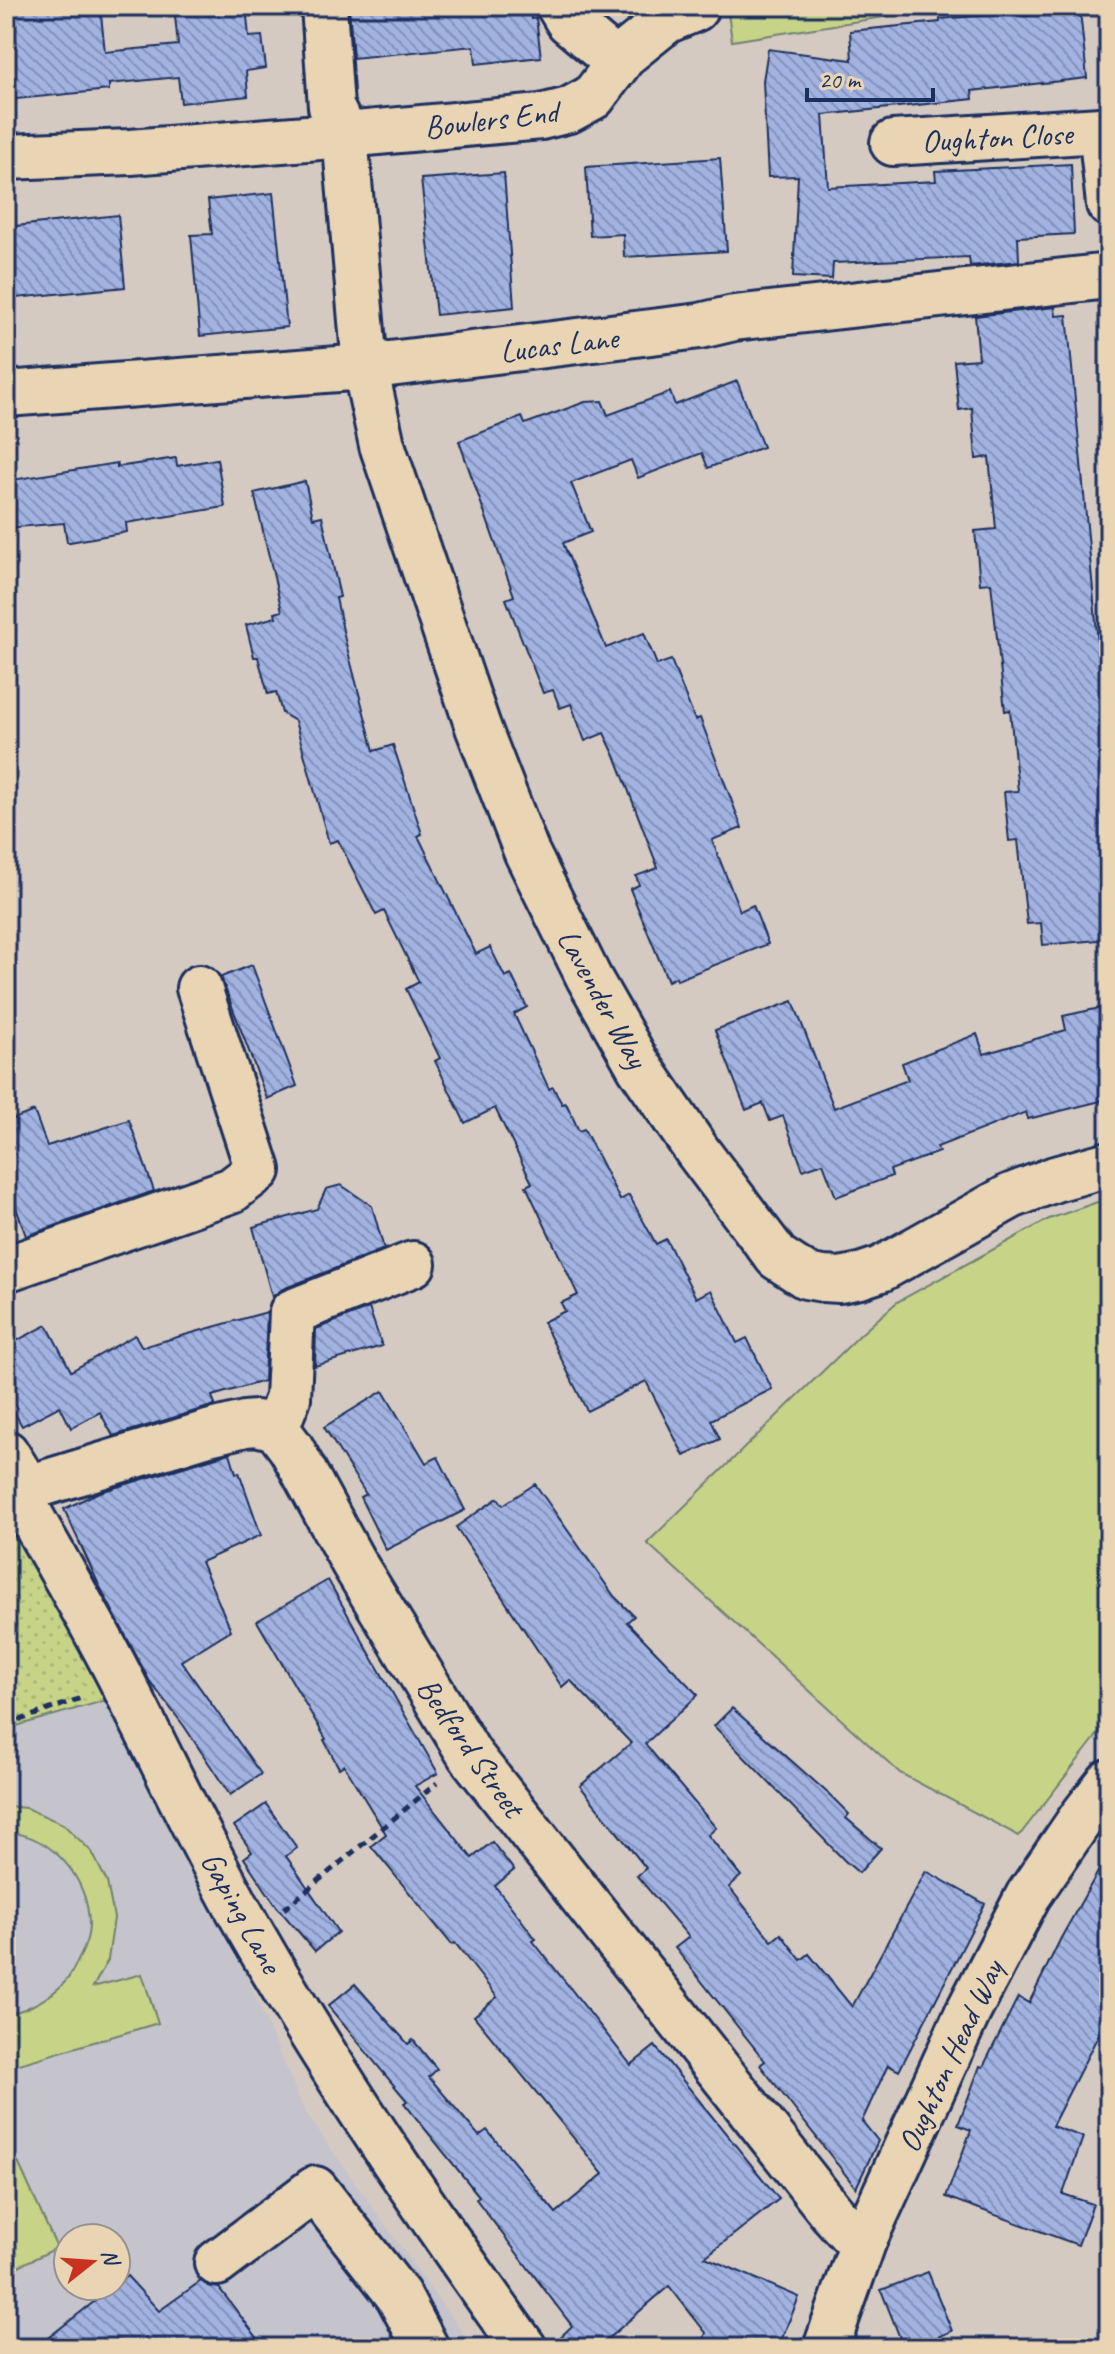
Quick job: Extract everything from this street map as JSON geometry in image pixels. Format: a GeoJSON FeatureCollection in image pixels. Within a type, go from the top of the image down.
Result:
{"type":"FeatureCollection","features":[{"type":"Feature","properties":{"kind":"street"},"geometry":{"type":"LineString","coordinates":[[324,6],[331,107],[345,135],[365,367]]}},
{"type":"Feature","properties":{"kind":"street"},"geometry":{"type":"LineString","coordinates":[[559,6],[568,21],[618,63]]}},
{"type":"Feature","properties":{"kind":"street","name":"Bowlers End"},"geometry":{"type":"LineString","coordinates":[[6,157],[130,152],[541,117],[569,110],[593,97],[625,54],[666,21],[695,9]]}},
{"type":"Feature","properties":{"kind":"street","name":"Oughton Close"},"geometry":{"type":"LineString","coordinates":[[893,143],[1105,130],[1109,204]]}},
{"type":"Feature","properties":{"kind":"street","name":"Lucas Lane"},"geometry":{"type":"LineString","coordinates":[[6,394],[365,367],[700,326],[734,318],[1109,276]]}},
{"type":"Feature","properties":{"kind":"street","name":"Lavender Way"},"geometry":{"type":"LineString","coordinates":[[365,367],[382,445],[424,573],[478,727],[527,853],[589,978],[639,1066],[698,1152],[777,1257],[806,1276],[840,1280],[860,1276],[881,1269],[1011,1196],[1055,1179],[1109,1164]]}},
{"type":"Feature","properties":{"kind":"street"},"geometry":{"type":"LineString","coordinates":[[6,1269],[232,1190],[258,1170],[199,988]]}},
{"type":"Feature","properties":{"kind":"street"},"geometry":{"type":"LineString","coordinates":[[17,1470],[245,1424],[276,1428],[288,1398],[292,1312],[413,1264]]}},
{"type":"Feature","properties":{"kind":"street","name":"Bedford Street"},"geometry":{"type":"LineString","coordinates":[[276,1428],[291,1448],[353,1562],[470,1755],[831,2212],[850,2233],[864,2240]]}},
{"type":"Feature","properties":{"kind":"street","name":"Gaping Lane"},"geometry":{"type":"LineString","coordinates":[[17,1470],[26,1507],[123,1683],[213,1864],[253,1935],[321,2048],[463,2264],[524,2348]]}},
{"type":"Feature","properties":{"kind":"street","name":"Oughton Head Way"},"geometry":{"type":"LineString","coordinates":[[826,2348],[864,2240],[968,2012],[1028,1896],[1109,1782]]}},
{"type":"Feature","properties":{"kind":"street"},"geometry":{"type":"LineString","coordinates":[[217,2263],[315,2189],[398,2295],[426,2348]]}},
{"type":"Feature","properties":{"kind":"path"},"geometry":{"type":"LineString","coordinates":[[6,1725],[123,1683]]}},
{"type":"Feature","properties":{"kind":"path"},"geometry":{"type":"LineString","coordinates":[[253,1935],[470,1755]]}},
{"type":"Feature","properties":{"kind":"shaded area"},"geometry":{"type":"Polygon","coordinates":[[[114,1698],[225,1926],[305,2112],[474,2348],[6,2348],[6,1729],[114,1698]]]}},
{"type":"Feature","properties":{"kind":"green space"},"geometry":{"type":"Polygon","coordinates":[[[727,6],[953,6],[732,41],[727,6]]]}},
{"type":"Feature","properties":{"kind":"green space"},"geometry":{"type":"Polygon","coordinates":[[[1109,1198],[1109,1720],[1019,1836],[900,1773],[647,1543],[897,1302],[1049,1219],[1109,1198]]]}},
{"type":"Feature","properties":{"kind":"green space"},"geometry":{"type":"Polygon","coordinates":[[[6,1503],[114,1698],[6,1729],[6,1503]]]}},
{"type":"Feature","properties":{"kind":"green space"},"geometry":{"type":"Polygon","coordinates":[[[6,1806],[26,1808],[63,1824],[92,1852],[107,1882],[114,1918],[108,1960],[93,1987],[142,1974],[158,2023],[6,2068],[6,2015],[38,2003],[65,1982],[83,1952],[89,1925],[83,1891],[75,1876],[65,1862],[39,1841],[6,1832],[6,1806]]]}},
{"type":"Feature","properties":{"kind":"green space"},"geometry":{"type":"Polygon","coordinates":[[[18,2162],[52,2237],[52,2250],[6,2272],[6,2167],[18,2162]]]}},
{"type":"Feature","properties":{"kind":"building"},"geometry":{"type":"Polygon","coordinates":[[[100,6],[105,52],[178,45],[174,6],[246,6],[249,37],[262,36],[266,68],[246,71],[248,96],[181,103],[178,77],[109,84],[109,90],[6,100],[6,9],[100,6]]]}},
{"type":"Feature","properties":{"kind":"building"},"geometry":{"type":"Polygon","coordinates":[[[349,6],[529,6],[531,19],[536,18],[541,57],[476,64],[474,46],[353,58],[349,6]]]}},
{"type":"Feature","properties":{"kind":"building"},"geometry":{"type":"Polygon","coordinates":[[[1080,11],[1087,78],[972,91],[973,99],[823,115],[828,187],[936,181],[935,171],[1071,164],[1074,234],[1018,237],[1019,261],[970,266],[969,257],[833,263],[832,279],[793,277],[798,176],[768,177],[763,81],[768,49],[852,60],[850,31],[940,22],[940,19],[1080,11]]]}},
{"type":"Feature","properties":{"kind":"building"},"geometry":{"type":"Polygon","coordinates":[[[720,158],[727,251],[624,257],[623,234],[590,236],[586,167],[720,158]]]}},
{"type":"Feature","properties":{"kind":"building"},"geometry":{"type":"Polygon","coordinates":[[[504,173],[514,307],[436,315],[421,179],[504,173]]]}},
{"type":"Feature","properties":{"kind":"building"},"geometry":{"type":"Polygon","coordinates":[[[273,193],[287,327],[200,336],[191,235],[212,234],[208,200],[273,193]]]}},
{"type":"Feature","properties":{"kind":"building"},"geometry":{"type":"Polygon","coordinates":[[[118,215],[125,287],[6,299],[6,227],[118,215]]]}},
{"type":"Feature","properties":{"kind":"building"},"geometry":{"type":"Polygon","coordinates":[[[1055,307],[1056,316],[1067,315],[1109,759],[1109,939],[1043,945],[1041,923],[1027,924],[1018,840],[1009,841],[1004,792],[1018,791],[1010,710],[1005,711],[991,583],[980,584],[975,531],[996,529],[989,457],[976,459],[972,408],[959,410],[954,361],[979,359],[975,316],[1055,307]]]}},
{"type":"Feature","properties":{"kind":"building"},"geometry":{"type":"Polygon","coordinates":[[[737,381],[763,447],[708,468],[702,453],[638,478],[631,460],[571,483],[591,532],[563,543],[606,648],[644,633],[657,665],[671,660],[695,720],[700,718],[742,828],[712,840],[740,911],[753,905],[768,944],[668,981],[630,889],[639,885],[636,876],[658,868],[616,758],[604,733],[585,741],[571,704],[560,708],[553,690],[543,693],[506,599],[514,596],[459,441],[522,417],[525,424],[585,402],[602,401],[608,415],[670,392],[675,405],[737,381]]]}},
{"type":"Feature","properties":{"kind":"building"},"geometry":{"type":"Polygon","coordinates":[[[176,458],[177,466],[217,459],[225,507],[126,523],[127,532],[70,542],[67,542],[64,523],[6,528],[6,481],[117,463],[117,467],[176,458]]]}},
{"type":"Feature","properties":{"kind":"building"},"geometry":{"type":"Polygon","coordinates":[[[305,481],[313,518],[322,516],[340,597],[336,598],[345,640],[374,751],[393,745],[422,834],[418,836],[476,954],[490,947],[505,977],[511,974],[527,1007],[514,1014],[549,1089],[553,1087],[562,1104],[566,1103],[579,1131],[584,1129],[620,1200],[629,1195],[656,1244],[666,1239],[696,1298],[711,1290],[737,1343],[747,1338],[772,1389],[711,1420],[720,1439],[684,1456],[646,1381],[587,1411],[543,1322],[565,1311],[561,1303],[578,1295],[526,1186],[532,1183],[495,1108],[465,1123],[435,1061],[440,1058],[406,989],[419,982],[384,911],[376,915],[338,840],[329,843],[295,721],[282,713],[276,692],[268,694],[246,625],[276,617],[275,613],[282,611],[254,493],[305,481]]]}},
{"type":"Feature","properties":{"kind":"building"},"geometry":{"type":"Polygon","coordinates":[[[252,965],[297,1086],[267,1099],[221,977],[252,965]]]}},
{"type":"Feature","properties":{"kind":"building"},"geometry":{"type":"Polygon","coordinates":[[[793,1001],[834,1108],[908,1080],[902,1063],[977,1034],[984,1054],[1066,1030],[1063,1016],[1109,1006],[1109,1099],[1028,1119],[1026,1112],[937,1147],[939,1152],[890,1170],[892,1176],[836,1197],[823,1163],[803,1170],[783,1116],[770,1121],[763,1103],[746,1110],[715,1030],[793,1001]]]}},
{"type":"Feature","properties":{"kind":"building"},"geometry":{"type":"Polygon","coordinates":[[[34,1111],[47,1146],[129,1120],[154,1191],[26,1236],[6,1179],[6,1122],[34,1111]]]}},
{"type":"Feature","properties":{"kind":"building"},"geometry":{"type":"Polygon","coordinates":[[[341,1185],[372,1206],[384,1249],[283,1289],[272,1297],[253,1227],[317,1209],[326,1189],[341,1185]]]}},
{"type":"Feature","properties":{"kind":"building"},"geometry":{"type":"Polygon","coordinates":[[[369,1308],[382,1346],[315,1366],[316,1329],[369,1308]]]}},
{"type":"Feature","properties":{"kind":"building"},"geometry":{"type":"Polygon","coordinates":[[[267,1312],[264,1381],[212,1396],[215,1405],[113,1436],[100,1412],[71,1428],[60,1406],[22,1426],[6,1398],[6,1346],[47,1325],[71,1371],[135,1335],[142,1347],[267,1312]]]}},
{"type":"Feature","properties":{"kind":"building"},"geometry":{"type":"Polygon","coordinates":[[[383,1391],[426,1463],[438,1457],[465,1510],[386,1550],[360,1497],[366,1494],[324,1427],[383,1391]]]}},
{"type":"Feature","properties":{"kind":"building"},"geometry":{"type":"Polygon","coordinates":[[[230,1453],[261,1535],[201,1562],[231,1630],[181,1661],[261,1774],[230,1795],[149,1680],[99,1585],[64,1509],[97,1493],[230,1453]]]}},
{"type":"Feature","properties":{"kind":"building"},"geometry":{"type":"Polygon","coordinates":[[[535,1484],[614,1596],[634,1616],[627,1622],[698,1695],[645,1744],[716,1828],[708,1835],[741,1876],[729,1887],[772,1941],[781,1934],[801,1960],[809,1954],[852,2007],[926,1871],[985,1904],[899,2071],[888,2065],[862,2121],[878,2141],[856,2188],[760,2065],[765,2061],[675,1948],[689,1937],[637,1876],[646,1868],[580,1786],[631,1743],[570,1680],[562,1687],[456,1527],[498,1498],[503,1505],[535,1484]]]}},
{"type":"Feature","properties":{"kind":"building"},"geometry":{"type":"Polygon","coordinates":[[[328,1580],[438,1773],[415,1786],[472,1858],[492,1842],[514,1870],[495,1886],[536,1939],[533,1941],[631,2065],[655,2046],[779,2199],[705,2257],[799,2297],[778,2348],[700,2348],[706,2333],[669,2286],[597,2348],[549,2348],[572,2326],[476,2199],[479,2196],[404,2103],[407,2101],[328,2006],[355,1984],[408,2044],[413,2040],[437,2069],[429,2077],[479,2136],[487,2130],[556,2213],[603,2174],[474,2016],[497,1997],[371,1846],[386,1834],[344,1765],[339,1768],[326,1739],[257,1621],[328,1580]]]}},
{"type":"Feature","properties":{"kind":"building"},"geometry":{"type":"Polygon","coordinates":[[[732,1708],[831,1796],[849,1814],[846,1818],[881,1848],[859,1873],[714,1726],[732,1708]]]}},
{"type":"Feature","properties":{"kind":"building"},"geometry":{"type":"Polygon","coordinates":[[[266,1804],[297,1848],[286,1856],[338,1932],[315,1951],[277,1907],[244,1858],[252,1852],[234,1826],[266,1804]]]}},
{"type":"Feature","properties":{"kind":"building"},"geometry":{"type":"Polygon","coordinates":[[[1109,1852],[1109,2014],[1052,2126],[1083,2137],[1063,2194],[1093,2204],[1078,2245],[946,2197],[971,2130],[958,2125],[980,2066],[983,2067],[1018,1997],[1029,2003],[1109,1852]]]}},
{"type":"Feature","properties":{"kind":"building"},"geometry":{"type":"Polygon","coordinates":[[[928,2272],[952,2331],[904,2348],[881,2290],[928,2272]]]}},
{"type":"Feature","properties":{"kind":"building"},"geometry":{"type":"Polygon","coordinates":[[[132,2281],[159,2311],[201,2281],[219,2288],[265,2348],[35,2348],[94,2302],[132,2302],[132,2281]]]}}]}
